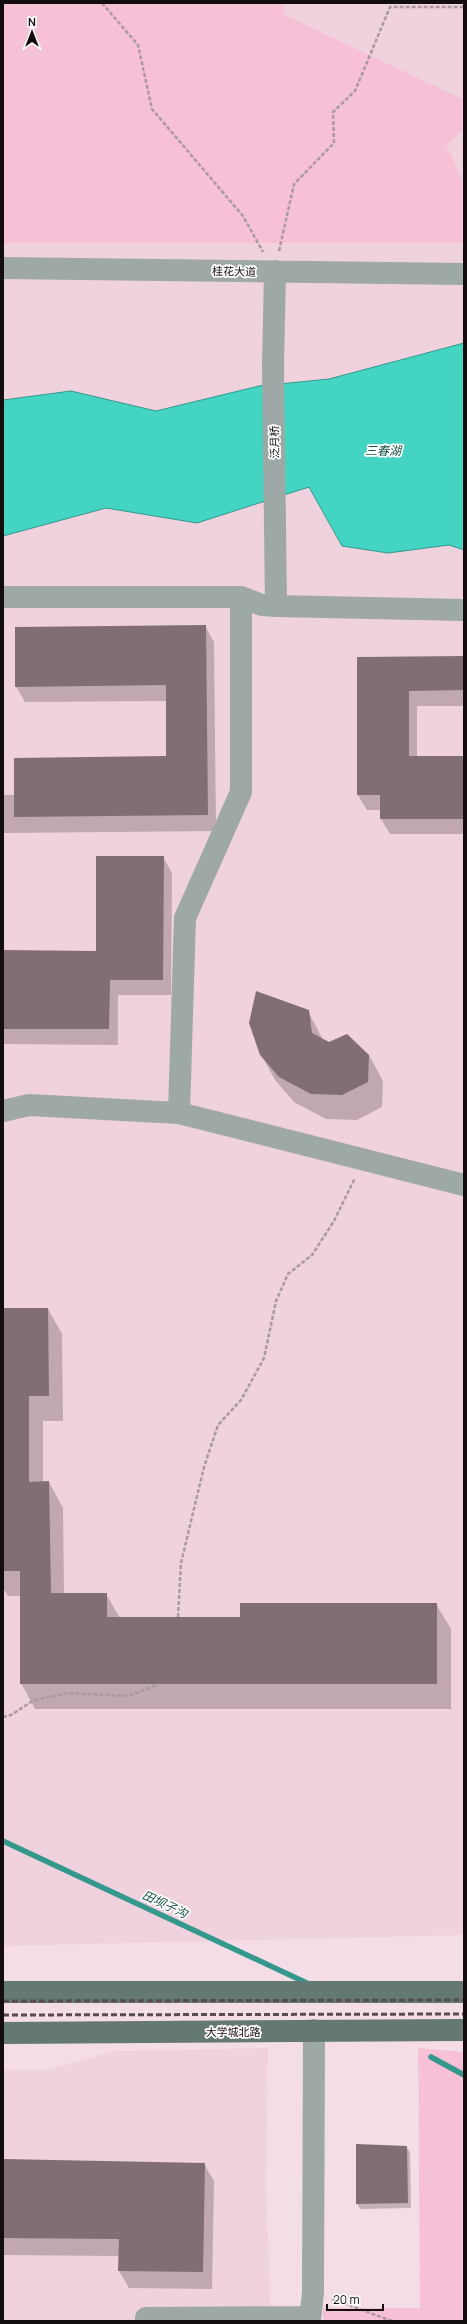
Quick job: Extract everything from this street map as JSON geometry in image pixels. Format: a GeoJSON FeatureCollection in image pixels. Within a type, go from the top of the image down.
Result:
{"type":"FeatureCollection","features":[{"type":"Feature","properties":{"kind":"main road"},"geometry":{"type":"LineString","coordinates":[[3,1992],[457,1992]]}},
{"type":"Feature","properties":{"kind":"main road","name":"大学城北路"},"geometry":{"type":"LineString","coordinates":[[3,2032],[459,2030]]}},
{"type":"Feature","properties":{"kind":"street","name":"桂花大道"},"geometry":{"type":"LineString","coordinates":[[3,268],[464,274]]}},
{"type":"Feature","properties":{"kind":"street","name":"泛月桥"},"geometry":{"type":"LineString","coordinates":[[274,271],[273,365],[276,606]]}},
{"type":"Feature","properties":{"kind":"street"},"geometry":{"type":"LineString","coordinates":[[3,597],[241,597],[262,604],[276,606],[464,610]]}},
{"type":"Feature","properties":{"kind":"street"},"geometry":{"type":"LineString","coordinates":[[179,1113],[186,918],[241,792],[241,597]]}},
{"type":"Feature","properties":{"kind":"street"},"geometry":{"type":"LineString","coordinates":[[3,1111],[29,1105],[179,1113],[464,1184]]}},
{"type":"Feature","properties":{"kind":"street"},"geometry":{"type":"LineString","coordinates":[[146,2321],[146,2318],[310,2319],[313,2292],[324,2030]]}},
{"type":"Feature","properties":{"kind":"path"},"geometry":{"type":"LineString","coordinates":[[102,3],[138,45],[152,109],[243,216],[274,271]]}},
{"type":"Feature","properties":{"kind":"path"},"geometry":{"type":"LineString","coordinates":[[274,271],[294,184],[334,143],[334,112],[355,91],[390,7],[464,7]]}},
{"type":"Feature","properties":{"kind":"path"},"geometry":{"type":"LineString","coordinates":[[178,1617],[181,1563],[204,1467],[218,1426],[241,1400],[264,1358],[276,1302],[288,1274],[312,1256],[334,1221],[356,1175],[383,1164]]}},
{"type":"Feature","properties":{"kind":"path"},"geometry":{"type":"LineString","coordinates":[[3,1717],[11,1715],[34,1700],[69,1693],[128,1696],[159,1684]]}},
{"type":"Feature","properties":{"kind":"path"},"geometry":{"type":"LineString","coordinates":[[313,2292],[392,2321]]}},
{"type":"Feature","properties":{"kind":"shaded area"},"geometry":{"type":"Polygon","coordinates":[[[3,3],[464,3],[464,1935],[3,1946],[3,3]]]}},
{"type":"Feature","properties":{"kind":"shaded area"},"geometry":{"type":"Polygon","coordinates":[[[3,3],[282,3],[285,15],[464,100],[464,129],[446,145],[464,184],[464,243],[3,243],[3,3]]]}},
{"type":"Feature","properties":{"kind":"shaded area"},"geometry":{"type":"Polygon","coordinates":[[[268,2048],[266,2184],[271,2321],[3,2321],[3,2070],[48,2070],[114,2051],[268,2048]]]}},
{"type":"Feature","properties":{"kind":"shaded area"},"geometry":{"type":"Polygon","coordinates":[[[418,2048],[464,2052],[464,2321],[323,2321],[323,2308],[420,2308],[418,2048]]]}},
{"type":"Feature","properties":{"kind":"water","name":"三春湖"},"geometry":{"type":"Polygon","coordinates":[[[464,343],[464,550],[449,545],[388,553],[342,546],[309,487],[197,523],[106,508],[3,536],[3,400],[71,391],[156,411],[259,386],[329,379],[464,343]]]}},
{"type":"Feature","properties":{"kind":"building"},"geometry":{"type":"Polygon","coordinates":[[[206,625],[208,815],[14,817],[14,758],[166,756],[166,685],[15,687],[15,627],[206,625]]]}},
{"type":"Feature","properties":{"kind":"building"},"geometry":{"type":"Polygon","coordinates":[[[464,656],[464,690],[409,691],[409,756],[464,756],[464,819],[380,819],[380,795],[357,795],[357,657],[464,656]]]}},
{"type":"Feature","properties":{"kind":"building"},"geometry":{"type":"Polygon","coordinates":[[[96,856],[164,856],[163,980],[110,980],[109,1029],[3,1029],[3,950],[96,951],[96,856]]]}},
{"type":"Feature","properties":{"kind":"building"},"geometry":{"type":"Polygon","coordinates":[[[256,991],[309,1010],[312,1033],[329,1042],[347,1034],[369,1055],[368,1082],[342,1095],[311,1094],[279,1077],[260,1055],[249,1023],[256,991]]]}},
{"type":"Feature","properties":{"kind":"building"},"geometry":{"type":"Polygon","coordinates":[[[3,1308],[48,1308],[49,1396],[29,1396],[29,1482],[49,1481],[51,1593],[107,1593],[107,1617],[240,1617],[240,1603],[437,1603],[437,1684],[20,1684],[20,1571],[3,1571],[3,1308]]]}},
{"type":"Feature","properties":{"kind":"building"},"geometry":{"type":"Polygon","coordinates":[[[356,2144],[407,2146],[408,2203],[356,2204],[356,2144]]]}},
{"type":"Feature","properties":{"kind":"building"},"geometry":{"type":"Polygon","coordinates":[[[3,2159],[205,2163],[203,2272],[118,2271],[119,2239],[3,2238],[3,2159]]]}},
{"type":"Feature","properties":{"kind":"waterway","name":"田坝子沟"},"geometry":{"type":"LineString","coordinates":[[3,1841],[309,1984]]}},
{"type":"Feature","properties":{"kind":"waterway","name":"田坝子沟"},"geometry":{"type":"LineString","coordinates":[[431,2057],[464,2075]]}},
{"type":"Feature","properties":{"kind":"railway"},"geometry":{"type":"LineString","coordinates":[[3,2001],[464,2000]]}},
{"type":"Feature","properties":{"kind":"railway"},"geometry":{"type":"LineString","coordinates":[[3,2015],[464,2014]]}}]}
